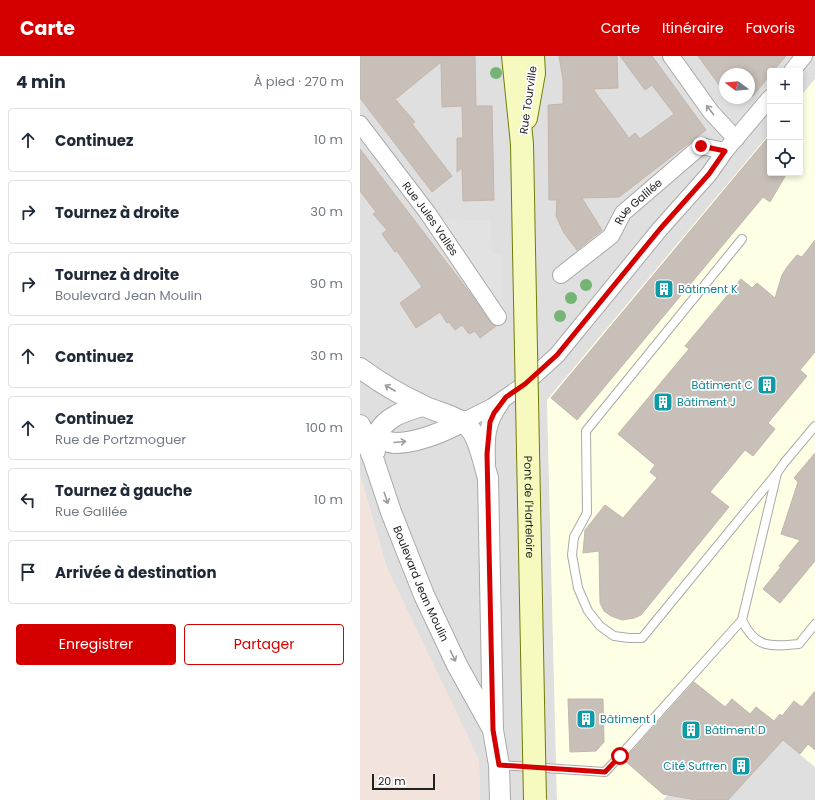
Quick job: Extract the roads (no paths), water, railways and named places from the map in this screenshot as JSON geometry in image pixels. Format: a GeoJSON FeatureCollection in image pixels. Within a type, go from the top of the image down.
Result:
{"type":"FeatureCollection","features":[{"type":"Feature","properties":{"kind":"main road","name":"Rue Tourville"},"geometry":{"type":"LineString","coordinates":[[513,56],[522,144],[523,213]]}},
{"type":"Feature","properties":{"kind":"main road","name":"Rue Tourville"},"geometry":{"type":"LineString","coordinates":[[522,144],[536,62]]}},
{"type":"Feature","properties":{"kind":"main road","name":"Pont de l'Harteloire"},"geometry":{"type":"LineString","coordinates":[[523,213],[535,800]]}},
{"type":"Feature","properties":{"kind":"street"},"geometry":{"type":"LineString","coordinates":[[671,56],[711,112],[736,139]]}},
{"type":"Feature","properties":{"kind":"street"},"geometry":{"type":"LineString","coordinates":[[794,68],[804,56]]}},
{"type":"Feature","properties":{"kind":"street"},"geometry":{"type":"LineString","coordinates":[[366,432],[395,443],[432,436],[492,407],[525,384],[557,355],[660,229],[709,174],[725,151],[767,102]]}},
{"type":"Feature","properties":{"kind":"street","name":"Rue Jules Vallès"},"geometry":{"type":"LineString","coordinates":[[360,124],[429,215],[498,317]]}},
{"type":"Feature","properties":{"kind":"street","name":"Rue Galilée"},"geometry":{"type":"LineString","coordinates":[[561,275],[611,236],[623,213],[701,146],[725,151]]}},
{"type":"Feature","properties":{"kind":"street"},"geometry":{"type":"LineString","coordinates":[[360,368],[377,381],[422,406],[464,421]]}},
{"type":"Feature","properties":{"kind":"street"},"geometry":{"type":"LineString","coordinates":[[488,478],[487,454],[490,422],[494,413],[506,397]]}},
{"type":"Feature","properties":{"kind":"street"},"geometry":{"type":"LineString","coordinates":[[366,432],[404,411],[422,406]]}},
{"type":"Feature","properties":{"kind":"street","name":"Boulevard Jean Moulin"},"geometry":{"type":"LineString","coordinates":[[464,421],[472,431],[480,450],[488,478],[493,730],[499,765],[500,800]]}},
{"type":"Feature","properties":{"kind":"street","name":"Boulevard Jean Moulin"},"geometry":{"type":"LineString","coordinates":[[366,432],[393,518],[424,595],[457,665],[493,730]]}},
{"type":"Feature","properties":{"kind":"lane"},"geometry":{"type":"LineString","coordinates":[[742,239],[586,431],[587,513],[574,538],[572,555],[578,588],[588,611],[600,626],[614,636],[642,638],[815,426]]}},
{"type":"Feature","properties":{"kind":"lane"},"geometry":{"type":"LineString","coordinates":[[499,765],[605,772],[742,620],[777,473]]}},
{"type":"Feature","properties":{"kind":"lane"},"geometry":{"type":"LineString","coordinates":[[742,620],[747,630],[756,641],[770,646],[798,644],[815,624]]}},
{"type":"Feature","properties":{"kind":"place","name":"Bâtiment K"},"geometry":{"type":"Point","coordinates":[664,289]}},
{"type":"Feature","properties":{"kind":"place","name":"Bâtiment C"},"geometry":{"type":"Point","coordinates":[767,385]}},
{"type":"Feature","properties":{"kind":"place","name":"Bâtiment J"},"geometry":{"type":"Point","coordinates":[663,402]}},
{"type":"Feature","properties":{"kind":"place","name":"Bâtiment I"},"geometry":{"type":"Point","coordinates":[586,719]}},
{"type":"Feature","properties":{"kind":"place","name":"Bâtiment D"},"geometry":{"type":"Point","coordinates":[691,730]}},
{"type":"Feature","properties":{"kind":"place","name":"Cité Suffren"},"geometry":{"type":"Point","coordinates":[741,766]}}]}
